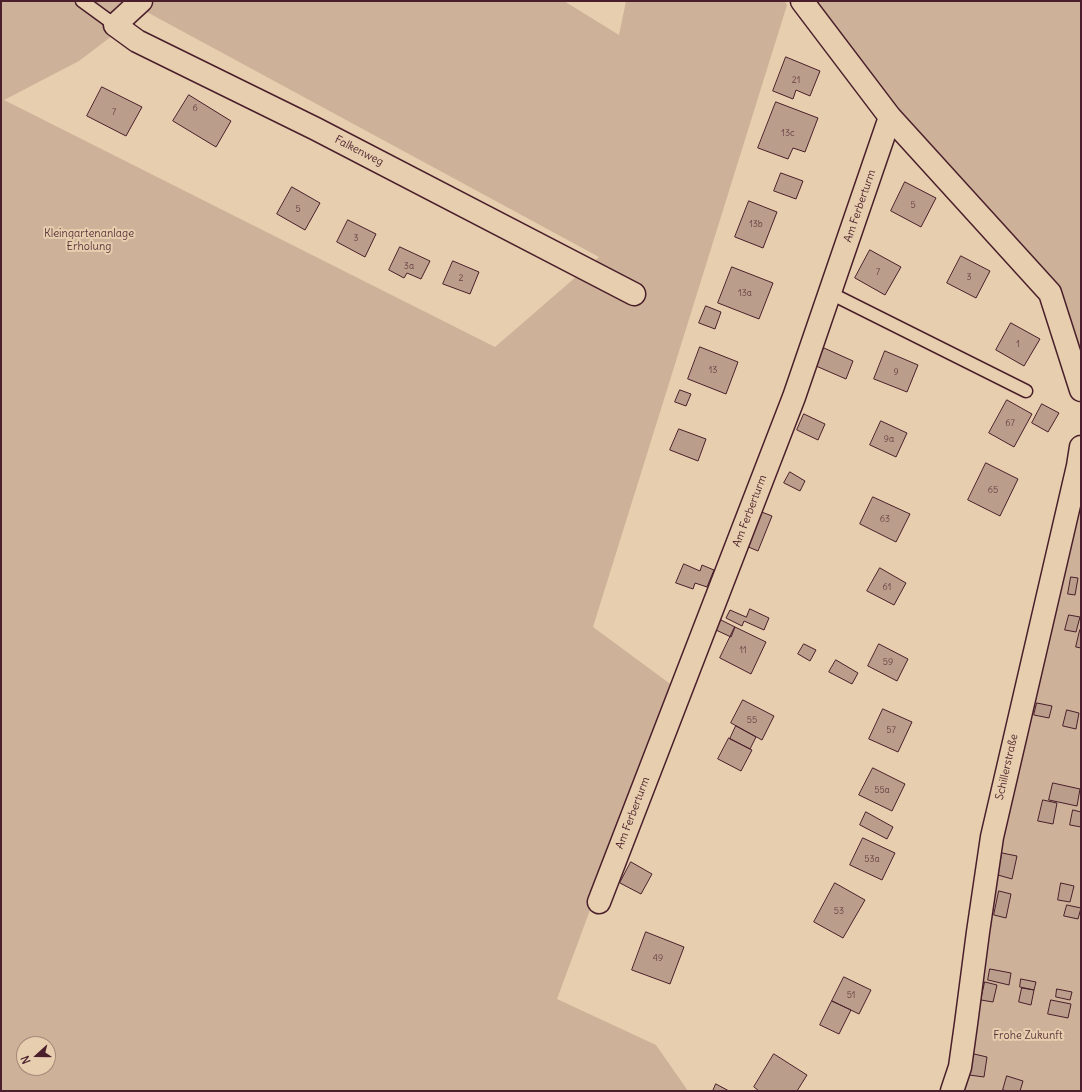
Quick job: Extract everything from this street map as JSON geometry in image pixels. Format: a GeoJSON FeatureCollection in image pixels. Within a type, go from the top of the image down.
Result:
{"type":"FeatureCollection","features":[{"type":"Feature","properties":{"kind":"street"},"geometry":{"type":"LineString","coordinates":[[115,25],[141,1]]}},
{"type":"Feature","properties":{"kind":"street"},"geometry":{"type":"LineString","coordinates":[[802,1],[890,116],[1050,293],[1081,390]]}},
{"type":"Feature","properties":{"kind":"street","name":"Falkenweg"},"geometry":{"type":"LineString","coordinates":[[115,25],[138,41],[316,129],[634,294]]}},
{"type":"Feature","properties":{"kind":"street","name":"Am Ferberturm"},"geometry":{"type":"LineString","coordinates":[[599,902],[792,405],[890,116]]}},
{"type":"Feature","properties":{"kind":"street","name":"Schillerstraße"},"geometry":{"type":"LineString","coordinates":[[952,1091],[960,1067],[992,837],[1078,466],[1081,447]]}},
{"type":"Feature","properties":{"kind":"lane"},"geometry":{"type":"LineString","coordinates":[[82,1],[115,25]]}},
{"type":"Feature","properties":{"kind":"lane"},"geometry":{"type":"LineString","coordinates":[[830,292],[1026,391]]}},
{"type":"Feature","properties":{"kind":"green space","name":"Kleingartenanlage Erholung"},"geometry":{"type":"Polygon","coordinates":[[[1,1],[153,1],[148,7],[155,1],[564,1],[619,35],[626,1],[785,1],[787,5],[593,627],[673,686],[557,999],[656,1045],[688,1091],[1,1091],[1,1]],[[145,11],[79,61],[4,100],[495,347],[599,257],[145,11]]]}},
{"type":"Feature","properties":{"kind":"green space"},"geometry":{"type":"Polygon","coordinates":[[[808,1],[1081,1],[1081,351],[1056,283],[893,109],[808,1]]]}},
{"type":"Feature","properties":{"kind":"green space","name":"Frohe Zukunft"},"geometry":{"type":"Polygon","coordinates":[[[1081,488],[1081,1091],[961,1091],[999,841],[1081,488]]]}},
{"type":"Feature","properties":{"kind":"building"},"geometry":{"type":"Polygon","coordinates":[[[786,57],[820,71],[810,96],[796,90],[793,99],[773,91],[786,57]]]}},
{"type":"Feature","properties":{"kind":"building"},"geometry":{"type":"Polygon","coordinates":[[[102,87],[142,107],[126,136],[87,116],[102,87]]]}},
{"type":"Feature","properties":{"kind":"building"},"geometry":{"type":"Polygon","coordinates":[[[189,95],[231,121],[216,147],[173,121],[189,95]]]}},
{"type":"Feature","properties":{"kind":"building"},"geometry":{"type":"Polygon","coordinates":[[[776,102],[818,118],[805,152],[793,148],[788,159],[758,148],[776,102]]]}},
{"type":"Feature","properties":{"kind":"building"},"geometry":{"type":"Polygon","coordinates":[[[781,173],[803,181],[796,199],[774,191],[781,173]]]}},
{"type":"Feature","properties":{"kind":"building"},"geometry":{"type":"Polygon","coordinates":[[[905,182],[936,198],[921,227],[891,211],[905,182]]]}},
{"type":"Feature","properties":{"kind":"building"},"geometry":{"type":"Polygon","coordinates":[[[292,187],[320,203],[305,230],[277,214],[292,187]]]}},
{"type":"Feature","properties":{"kind":"building"},"geometry":{"type":"Polygon","coordinates":[[[749,201],[777,212],[763,248],[735,237],[749,201]]]}},
{"type":"Feature","properties":{"kind":"building"},"geometry":{"type":"Polygon","coordinates":[[[348,220],[376,234],[365,257],[337,242],[348,220]]]}},
{"type":"Feature","properties":{"kind":"building"},"geometry":{"type":"Polygon","coordinates":[[[400,247],[430,261],[421,279],[407,273],[404,278],[389,270],[400,247]]]}},
{"type":"Feature","properties":{"kind":"building"},"geometry":{"type":"Polygon","coordinates":[[[870,250],[901,267],[885,295],[855,278],[870,250]]]}},
{"type":"Feature","properties":{"kind":"building"},"geometry":{"type":"Polygon","coordinates":[[[961,256],[990,271],[976,298],[947,283],[961,256]]]}},
{"type":"Feature","properties":{"kind":"building"},"geometry":{"type":"Polygon","coordinates":[[[453,261],[479,272],[470,294],[443,284],[453,261]]]}},
{"type":"Feature","properties":{"kind":"building"},"geometry":{"type":"Polygon","coordinates":[[[732,267],[773,283],[759,319],[718,303],[732,267]]]}},
{"type":"Feature","properties":{"kind":"building"},"geometry":{"type":"Polygon","coordinates":[[[706,306],[721,312],[715,329],[699,323],[706,306]]]}},
{"type":"Feature","properties":{"kind":"building"},"geometry":{"type":"Polygon","coordinates":[[[1011,323],[1040,339],[1024,366],[996,350],[1011,323]]]}},
{"type":"Feature","properties":{"kind":"building"},"geometry":{"type":"Polygon","coordinates":[[[700,347],[738,362],[726,394],[688,379],[700,347]]]}},
{"type":"Feature","properties":{"kind":"building"},"geometry":{"type":"Polygon","coordinates":[[[824,348],[853,361],[846,379],[816,366],[824,348]]]}},
{"type":"Feature","properties":{"kind":"building"},"geometry":{"type":"Polygon","coordinates":[[[885,351],[918,365],[907,392],[874,379],[885,351]]]}},
{"type":"Feature","properties":{"kind":"building"},"geometry":{"type":"Polygon","coordinates":[[[680,390],[691,394],[686,406],[675,402],[680,390]]]}},
{"type":"Feature","properties":{"kind":"building"},"geometry":{"type":"Polygon","coordinates":[[[1007,400],[1032,414],[1014,447],[989,433],[1007,400]]]}},
{"type":"Feature","properties":{"kind":"building"},"geometry":{"type":"Polygon","coordinates":[[[1042,404],[1059,413],[1048,432],[1032,423],[1042,404]]]}},
{"type":"Feature","properties":{"kind":"building"},"geometry":{"type":"Polygon","coordinates":[[[804,414],[825,424],[818,440],[797,430],[804,414]]]}},
{"type":"Feature","properties":{"kind":"building"},"geometry":{"type":"Polygon","coordinates":[[[881,421],[907,433],[896,457],[870,445],[881,421]]]}},
{"type":"Feature","properties":{"kind":"building"},"geometry":{"type":"Polygon","coordinates":[[[679,429],[706,439],[698,461],[670,450],[679,429]]]}},
{"type":"Feature","properties":{"kind":"building"},"geometry":{"type":"Polygon","coordinates":[[[986,463],[1018,479],[1000,516],[968,500],[986,463]]]}},
{"type":"Feature","properties":{"kind":"building"},"geometry":{"type":"Polygon","coordinates":[[[790,472],[805,481],[800,491],[784,483],[790,472]]]}},
{"type":"Feature","properties":{"kind":"building"},"geometry":{"type":"Polygon","coordinates":[[[873,497],[910,514],[896,542],[860,524],[873,497]]]}},
{"type":"Feature","properties":{"kind":"building"},"geometry":{"type":"Polygon","coordinates":[[[759,511],[772,516],[758,551],[746,546],[759,511]]]}},
{"type":"Feature","properties":{"kind":"building"},"geometry":{"type":"Polygon","coordinates":[[[684,564],[700,571],[702,565],[714,570],[707,587],[695,583],[693,589],[676,583],[684,564]]]}},
{"type":"Feature","properties":{"kind":"building"},"geometry":{"type":"Polygon","coordinates":[[[880,568],[906,583],[894,605],[867,591],[880,568]]]}},
{"type":"Feature","properties":{"kind":"building"},"geometry":{"type":"Polygon","coordinates":[[[1071,577],[1078,578],[1075,595],[1068,594],[1071,577]]]}},
{"type":"Feature","properties":{"kind":"building"},"geometry":{"type":"Polygon","coordinates":[[[750,609],[769,618],[764,630],[744,621],[742,626],[726,618],[730,610],[746,617],[750,609]]]}},
{"type":"Feature","properties":{"kind":"building"},"geometry":{"type":"Polygon","coordinates":[[[1069,615],[1080,617],[1076,632],[1065,630],[1069,615]]]}},
{"type":"Feature","properties":{"kind":"building"},"geometry":{"type":"Polygon","coordinates":[[[721,620],[735,627],[731,637],[716,630],[721,620]]]}},
{"type":"Feature","properties":{"kind":"building"},"geometry":{"type":"Polygon","coordinates":[[[735,627],[766,642],[751,674],[720,658],[735,627]]]}},
{"type":"Feature","properties":{"kind":"building"},"geometry":{"type":"Polygon","coordinates":[[[1080,630],[1081,631],[1081,648],[1076,647],[1080,630]]]}},
{"type":"Feature","properties":{"kind":"building"},"geometry":{"type":"Polygon","coordinates":[[[804,644],[816,650],[810,661],[798,654],[804,644]]]}},
{"type":"Feature","properties":{"kind":"building"},"geometry":{"type":"Polygon","coordinates":[[[879,644],[908,659],[897,681],[868,666],[879,644]]]}},
{"type":"Feature","properties":{"kind":"building"},"geometry":{"type":"Polygon","coordinates":[[[836,660],[858,673],[852,684],[829,672],[836,660]]]}},
{"type":"Feature","properties":{"kind":"building"},"geometry":{"type":"Polygon","coordinates":[[[743,700],[774,716],[762,740],[731,723],[743,700]]]}},
{"type":"Feature","properties":{"kind":"building"},"geometry":{"type":"Polygon","coordinates":[[[1037,703],[1052,706],[1049,718],[1034,715],[1037,703]]]}},
{"type":"Feature","properties":{"kind":"building"},"geometry":{"type":"Polygon","coordinates":[[[883,709],[912,722],[898,752],[869,739],[883,709]]]}},
{"type":"Feature","properties":{"kind":"building"},"geometry":{"type":"Polygon","coordinates":[[[1067,710],[1079,713],[1076,729],[1063,726],[1067,710]]]}},
{"type":"Feature","properties":{"kind":"building"},"geometry":{"type":"Polygon","coordinates":[[[736,726],[756,737],[750,749],[730,739],[736,726]]]}},
{"type":"Feature","properties":{"kind":"building"},"geometry":{"type":"Polygon","coordinates":[[[729,738],[752,750],[741,771],[718,759],[729,738]]]}},
{"type":"Feature","properties":{"kind":"building"},"geometry":{"type":"Polygon","coordinates":[[[873,768],[905,784],[892,811],[859,795],[873,768]]]}},
{"type":"Feature","properties":{"kind":"building"},"geometry":{"type":"Polygon","coordinates":[[[1053,783],[1080,789],[1077,806],[1049,800],[1053,783]]]}},
{"type":"Feature","properties":{"kind":"building"},"geometry":{"type":"Polygon","coordinates":[[[1043,800],[1057,803],[1053,824],[1038,821],[1043,800]]]}},
{"type":"Feature","properties":{"kind":"building"},"geometry":{"type":"Polygon","coordinates":[[[1073,810],[1081,812],[1081,827],[1070,825],[1073,810]]]}},
{"type":"Feature","properties":{"kind":"building"},"geometry":{"type":"Polygon","coordinates":[[[866,812],[893,827],[887,839],[860,825],[866,812]]]}},
{"type":"Feature","properties":{"kind":"building"},"geometry":{"type":"Polygon","coordinates":[[[863,838],[895,853],[882,880],[850,865],[863,838]]]}},
{"type":"Feature","properties":{"kind":"building"},"geometry":{"type":"Polygon","coordinates":[[[1002,853],[1017,856],[1012,879],[998,875],[1002,853]]]}},
{"type":"Feature","properties":{"kind":"building"},"geometry":{"type":"Polygon","coordinates":[[[631,862],[652,874],[641,894],[620,883],[631,862]]]}},
{"type":"Feature","properties":{"kind":"building"},"geometry":{"type":"Polygon","coordinates":[[[835,883],[865,900],[843,938],[814,922],[835,883]]]}},
{"type":"Feature","properties":{"kind":"building"},"geometry":{"type":"Polygon","coordinates":[[[1061,883],[1074,886],[1070,902],[1058,900],[1061,883]]]}},
{"type":"Feature","properties":{"kind":"building"},"geometry":{"type":"Polygon","coordinates":[[[999,891],[1011,894],[1006,918],[994,915],[999,891]]]}},
{"type":"Feature","properties":{"kind":"building"},"geometry":{"type":"Polygon","coordinates":[[[1067,905],[1081,908],[1078,919],[1064,916],[1067,905]]]}},
{"type":"Feature","properties":{"kind":"building"},"geometry":{"type":"Polygon","coordinates":[[[646,932],[684,947],[670,984],[632,970],[646,932]]]}},
{"type":"Feature","properties":{"kind":"building"},"geometry":{"type":"Polygon","coordinates":[[[990,969],[1011,973],[1009,985],[988,980],[990,969]]]}},
{"type":"Feature","properties":{"kind":"building"},"geometry":{"type":"Polygon","coordinates":[[[844,977],[871,990],[859,1014],[832,1001],[844,977]]]}},
{"type":"Feature","properties":{"kind":"building"},"geometry":{"type":"Polygon","coordinates":[[[1021,979],[1036,982],[1034,990],[1020,987],[1021,979]]]}},
{"type":"Feature","properties":{"kind":"building"},"geometry":{"type":"Polygon","coordinates":[[[985,982],[997,985],[993,1002],[981,1000],[985,982]]]}},
{"type":"Feature","properties":{"kind":"building"},"geometry":{"type":"Polygon","coordinates":[[[1022,988],[1034,990],[1031,1005],[1019,1002],[1022,988]]]}},
{"type":"Feature","properties":{"kind":"building"},"geometry":{"type":"Polygon","coordinates":[[[1057,989],[1072,992],[1070,1000],[1056,997],[1057,989]]]}},
{"type":"Feature","properties":{"kind":"building"},"geometry":{"type":"Polygon","coordinates":[[[1051,1000],[1071,1004],[1068,1018],[1048,1014],[1051,1000]]]}},
{"type":"Feature","properties":{"kind":"building"},"geometry":{"type":"Polygon","coordinates":[[[832,1001],[851,1010],[839,1034],[820,1025],[832,1001]]]}},
{"type":"Feature","properties":{"kind":"building"},"geometry":{"type":"Polygon","coordinates":[[[774,1054],[807,1075],[797,1091],[759,1091],[754,1087],[774,1054]]]}},
{"type":"Feature","properties":{"kind":"building"},"geometry":{"type":"Polygon","coordinates":[[[974,1054],[987,1057],[984,1077],[969,1075],[974,1054]]]}},
{"type":"Feature","properties":{"kind":"building"},"geometry":{"type":"Polygon","coordinates":[[[1007,1076],[1023,1081],[1020,1091],[1003,1090],[1007,1076]]]}},
{"type":"Feature","properties":{"kind":"building"},"geometry":{"type":"Polygon","coordinates":[[[716,1084],[729,1091],[713,1091],[716,1084]]]}}]}
